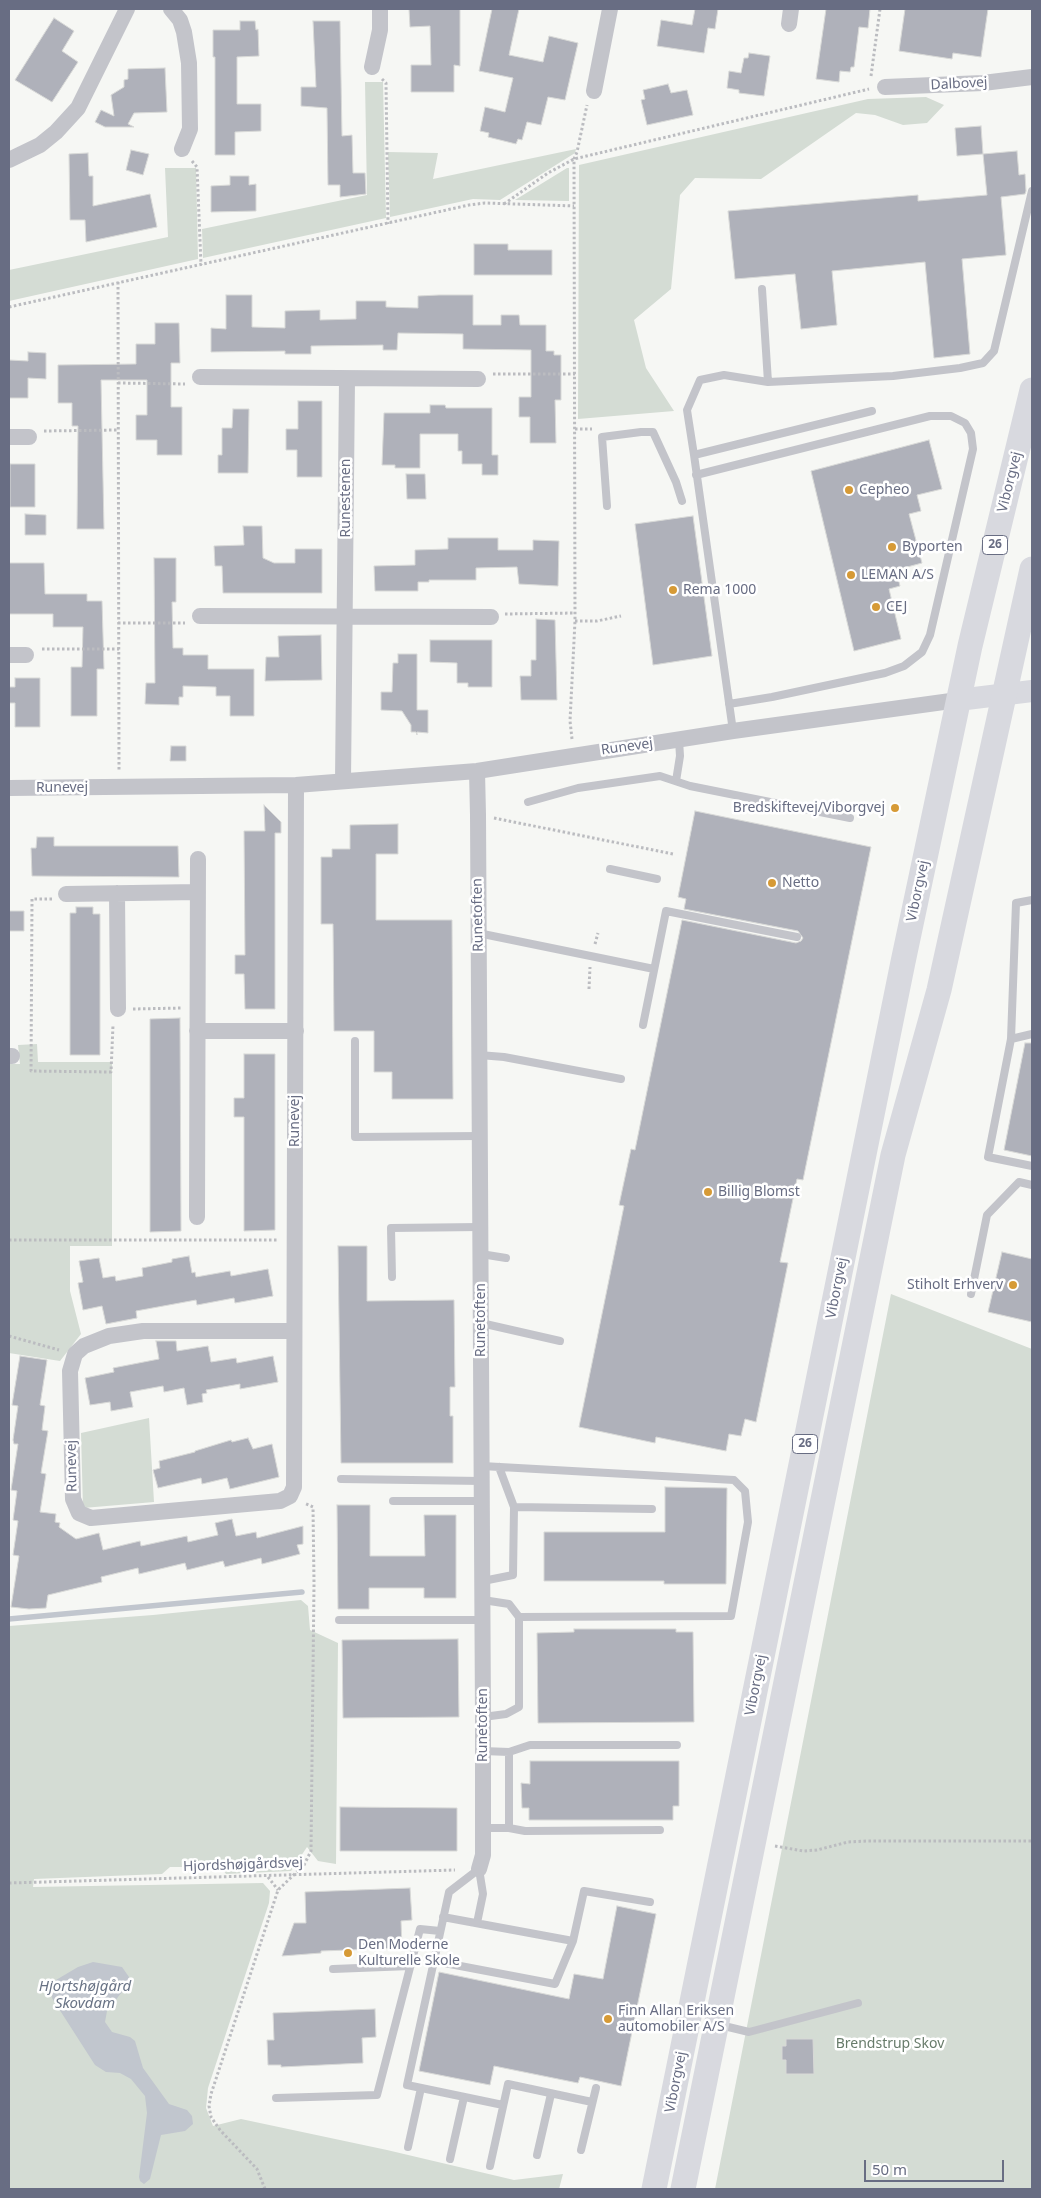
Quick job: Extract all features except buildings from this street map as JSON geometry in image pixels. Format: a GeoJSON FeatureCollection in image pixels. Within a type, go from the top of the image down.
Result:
{"type":"FeatureCollection","features":[{"type":"Feature","properties":{"kind":"main road","name":"Viborgvej"},"geometry":{"type":"LineString","coordinates":[[654,2189],[902,962],[958,700],[1032,390]]}},
{"type":"Feature","properties":{"kind":"main road","name":"Viborgvej"},"geometry":{"type":"LineString","coordinates":[[683,2189],[893,1155],[939,990],[1032,569]]}},
{"type":"Feature","properties":{"kind":"street"},"geometry":{"type":"LineString","coordinates":[[9,160],[40,144],[56,132],[78,108],[126,9]]}},
{"type":"Feature","properties":{"kind":"street"},"geometry":{"type":"LineString","coordinates":[[171,9],[180,20],[190,62],[190,129],[182,149]]}},
{"type":"Feature","properties":{"kind":"street"},"geometry":{"type":"LineString","coordinates":[[372,67],[380,30],[380,9]]}},
{"type":"Feature","properties":{"kind":"street"},"geometry":{"type":"LineString","coordinates":[[594,91],[610,9]]}},
{"type":"Feature","properties":{"kind":"street","name":"Dalbovej"},"geometry":{"type":"LineString","coordinates":[[885,87],[983,83],[1032,77]]}},
{"type":"Feature","properties":{"kind":"street"},"geometry":{"type":"LineString","coordinates":[[200,377],[478,379]]}},
{"type":"Feature","properties":{"kind":"street","name":"Runestenen"},"geometry":{"type":"LineString","coordinates":[[343,781],[347,379]]}},
{"type":"Feature","properties":{"kind":"street"},"geometry":{"type":"LineString","coordinates":[[9,437],[29,437]]}},
{"type":"Feature","properties":{"kind":"street"},"geometry":{"type":"LineString","coordinates":[[200,616],[491,617]]}},
{"type":"Feature","properties":{"kind":"street"},"geometry":{"type":"LineString","coordinates":[[9,654],[26,655]]}},
{"type":"Feature","properties":{"kind":"street"},"geometry":{"type":"LineString","coordinates":[[958,700],[1032,690]]}},
{"type":"Feature","properties":{"kind":"street","name":"Runevej"},"geometry":{"type":"LineString","coordinates":[[9,788],[296,785],[477,771],[733,731],[958,700]]}},
{"type":"Feature","properties":{"kind":"street","name":"Runetoften"},"geometry":{"type":"LineString","coordinates":[[477,771],[484,1855],[478,1869]]}},
{"type":"Feature","properties":{"kind":"street","name":"Runevej"},"geometry":{"type":"LineString","coordinates":[[75,1354],[70,1371],[72,1489],[73,1499],[79,1513],[91,1518],[280,1500],[290,1496],[294,1486],[296,785]]}},
{"type":"Feature","properties":{"kind":"street"},"geometry":{"type":"LineString","coordinates":[[197,1217],[198,859]]}},
{"type":"Feature","properties":{"kind":"street"},"geometry":{"type":"LineString","coordinates":[[66,894],[198,892]]}},
{"type":"Feature","properties":{"kind":"street"},"geometry":{"type":"LineString","coordinates":[[117,893],[118,1009]]}},
{"type":"Feature","properties":{"kind":"street"},"geometry":{"type":"LineString","coordinates":[[198,1031],[296,1031]]}},
{"type":"Feature","properties":{"kind":"street"},"geometry":{"type":"LineString","coordinates":[[75,1354],[95,1341],[123,1333],[143,1331],[294,1331]]}},
{"type":"Feature","properties":{"kind":"lane"},"geometry":{"type":"LineString","coordinates":[[733,731],[688,410],[700,380],[724,375],[768,382],[894,376],[960,368],[983,362],[994,351],[1032,192]]}},
{"type":"Feature","properties":{"kind":"lane"},"geometry":{"type":"LineString","coordinates":[[762,289],[768,382]]}},
{"type":"Feature","properties":{"kind":"lane"},"geometry":{"type":"LineString","coordinates":[[694,455],[872,411]]}},
{"type":"Feature","properties":{"kind":"lane"},"geometry":{"type":"LineString","coordinates":[[696,475],[930,416],[951,416],[965,423],[971,433],[972,449],[970,458],[930,635],[922,652],[904,666],[885,673],[772,697],[729,704]]}},
{"type":"Feature","properties":{"kind":"lane"},"geometry":{"type":"LineString","coordinates":[[607,506],[602,437],[641,432],[654,432],[676,482],[682,501]]}},
{"type":"Feature","properties":{"kind":"lane"},"geometry":{"type":"LineString","coordinates":[[676,782],[680,756],[679,740]]}},
{"type":"Feature","properties":{"kind":"lane"},"geometry":{"type":"LineString","coordinates":[[528,802],[578,788],[660,776],[690,786],[850,818]]}},
{"type":"Feature","properties":{"kind":"lane"},"geometry":{"type":"LineString","coordinates":[[610,869],[657,879]]}},
{"type":"Feature","properties":{"kind":"lane"},"geometry":{"type":"LineString","coordinates":[[1032,900],[1016,904],[1011,1039],[988,1157],[1032,1166]]}},
{"type":"Feature","properties":{"kind":"lane"},"geometry":{"type":"LineString","coordinates":[[643,1025],[666,911],[797,938]]}},
{"type":"Feature","properties":{"kind":"lane"},"geometry":{"type":"LineString","coordinates":[[478,933],[654,969]]}},
{"type":"Feature","properties":{"kind":"lane"},"geometry":{"type":"LineString","coordinates":[[1011,1039],[1032,1034]]}},
{"type":"Feature","properties":{"kind":"lane"},"geometry":{"type":"LineString","coordinates":[[355,1041],[355,1137],[480,1136]]}},
{"type":"Feature","properties":{"kind":"lane"},"geometry":{"type":"LineString","coordinates":[[479,1055],[504,1056],[621,1079]]}},
{"type":"Feature","properties":{"kind":"lane"},"geometry":{"type":"LineString","coordinates":[[970,1294],[987,1216],[1019,1182],[1032,1185]]}},
{"type":"Feature","properties":{"kind":"lane"},"geometry":{"type":"LineString","coordinates":[[392,1277],[391,1228],[480,1227]]}},
{"type":"Feature","properties":{"kind":"lane"},"geometry":{"type":"LineString","coordinates":[[481,1254],[506,1258]]}},
{"type":"Feature","properties":{"kind":"lane"},"geometry":{"type":"LineString","coordinates":[[481,1323],[560,1341]]}},
{"type":"Feature","properties":{"kind":"lane"},"geometry":{"type":"LineString","coordinates":[[483,1581],[514,1575],[514,1507],[500,1467]]}},
{"type":"Feature","properties":{"kind":"lane"},"geometry":{"type":"LineString","coordinates":[[341,1479],[482,1473],[500,1467],[734,1480],[745,1491],[748,1522],[731,1616],[519,1617]]}},
{"type":"Feature","properties":{"kind":"lane"},"geometry":{"type":"LineString","coordinates":[[393,1501],[482,1501]]}},
{"type":"Feature","properties":{"kind":"lane"},"geometry":{"type":"LineString","coordinates":[[514,1507],[652,1509]]}},
{"type":"Feature","properties":{"kind":"lane"},"geometry":{"type":"LineString","coordinates":[[483,1600],[509,1604],[519,1617],[519,1707],[506,1714],[483,1717]]}},
{"type":"Feature","properties":{"kind":"lane"},"geometry":{"type":"LineString","coordinates":[[339,1620],[483,1620]]}},
{"type":"Feature","properties":{"kind":"lane"},"geometry":{"type":"LineString","coordinates":[[483,1750],[509,1752],[530,1745],[677,1745]]}},
{"type":"Feature","properties":{"kind":"lane"},"geometry":{"type":"LineString","coordinates":[[509,1752],[510,1828]]}},
{"type":"Feature","properties":{"kind":"lane"},"geometry":{"type":"LineString","coordinates":[[483,1828],[510,1828],[525,1831],[660,1830]]}},
{"type":"Feature","properties":{"kind":"lane"},"geometry":{"type":"LineString","coordinates":[[477,1923],[483,1894],[478,1869],[449,1892],[407,2085],[504,2105]]}},
{"type":"Feature","properties":{"kind":"lane"},"geometry":{"type":"LineString","coordinates":[[434,1961],[555,1984],[573,1941],[584,1891],[650,1902]]}},
{"type":"Feature","properties":{"kind":"lane"},"geometry":{"type":"LineString","coordinates":[[443,1917],[573,1941]]}},
{"type":"Feature","properties":{"kind":"lane"},"geometry":{"type":"LineString","coordinates":[[276,2098],[377,2095],[420,1929],[440,1931]]}},
{"type":"Feature","properties":{"kind":"lane"},"geometry":{"type":"LineString","coordinates":[[333,1969],[410,1966]]}},
{"type":"Feature","properties":{"kind":"lane"},"geometry":{"type":"LineString","coordinates":[[716,2024],[749,2032],[858,2003]]}},
{"type":"Feature","properties":{"kind":"lane"},"geometry":{"type":"LineString","coordinates":[[490,2166],[508,2084],[592,2102]]}},
{"type":"Feature","properties":{"kind":"lane"},"geometry":{"type":"LineString","coordinates":[[408,2147],[421,2088]]}},
{"type":"Feature","properties":{"kind":"lane"},"geometry":{"type":"LineString","coordinates":[[581,2150],[596,2088]]}},
{"type":"Feature","properties":{"kind":"lane"},"geometry":{"type":"LineString","coordinates":[[537,2155],[551,2094]]}},
{"type":"Feature","properties":{"kind":"lane"},"geometry":{"type":"LineString","coordinates":[[450,2159],[464,2097]]}},
{"type":"Feature","properties":{"kind":"path"},"geometry":{"type":"LineString","coordinates":[[503,204],[548,173],[574,159],[869,89],[880,9]]}},
{"type":"Feature","properties":{"kind":"path"},"geometry":{"type":"LineString","coordinates":[[372,67],[386,83],[388,224]]}},
{"type":"Feature","properties":{"kind":"path"},"geometry":{"type":"LineString","coordinates":[[573,755],[570,722],[575,621],[574,159],[578,152],[590,90],[594,91]]}},
{"type":"Feature","properties":{"kind":"path"},"geometry":{"type":"LineString","coordinates":[[182,149],[198,167],[201,265]]}},
{"type":"Feature","properties":{"kind":"path"},"geometry":{"type":"LineString","coordinates":[[9,307],[478,203],[574,206]]}},
{"type":"Feature","properties":{"kind":"path"},"geometry":{"type":"LineString","coordinates":[[118,282],[118,788]]}},
{"type":"Feature","properties":{"kind":"path"},"geometry":{"type":"LineString","coordinates":[[478,379],[477,374],[575,374]]}},
{"type":"Feature","properties":{"kind":"path"},"geometry":{"type":"LineString","coordinates":[[118,383],[200,384],[200,377]]}},
{"type":"Feature","properties":{"kind":"path"},"geometry":{"type":"LineString","coordinates":[[575,429],[591,429]]}},
{"type":"Feature","properties":{"kind":"path"},"geometry":{"type":"LineString","coordinates":[[29,437],[28,431],[118,430]]}},
{"type":"Feature","properties":{"kind":"path"},"geometry":{"type":"LineString","coordinates":[[491,617],[491,614],[575,613]]}},
{"type":"Feature","properties":{"kind":"path"},"geometry":{"type":"LineString","coordinates":[[118,623],[200,623],[200,616]]}},
{"type":"Feature","properties":{"kind":"path"},"geometry":{"type":"LineString","coordinates":[[575,621],[598,622],[621,616]]}},
{"type":"Feature","properties":{"kind":"path"},"geometry":{"type":"LineString","coordinates":[[26,655],[26,649],[118,649]]}},
{"type":"Feature","properties":{"kind":"path"},"geometry":{"type":"LineString","coordinates":[[478,814],[673,854]]}},
{"type":"Feature","properties":{"kind":"path"},"geometry":{"type":"LineString","coordinates":[[66,894],[66,899],[32,899],[31,1071],[111,1072],[113,1009],[197,1008]]}},
{"type":"Feature","properties":{"kind":"path"},"geometry":{"type":"LineString","coordinates":[[9,1240],[294,1240]]}},
{"type":"Feature","properties":{"kind":"path"},"geometry":{"type":"LineString","coordinates":[[9,1336],[75,1354]]}},
{"type":"Feature","properties":{"kind":"path"},"geometry":{"type":"LineString","coordinates":[[265,2189],[256,2169],[220,2130],[211,2117],[209,2106],[211,2094],[278,1890],[304,1865],[311,1851],[313,1507],[290,1496]]}},
{"type":"Feature","properties":{"kind":"path"},"geometry":{"type":"LineString","coordinates":[[754,1842],[803,1852],[848,1842],[867,1841],[1032,1841]]}},
{"type":"Feature","properties":{"kind":"path","name":"Hjordshøjgårdsvej"},"geometry":{"type":"LineString","coordinates":[[9,1884],[478,1869]]}},
{"type":"Feature","properties":{"kind":"path"},"geometry":{"type":"LineString","coordinates":[[268,1876],[278,1890]]}},
{"type":"Feature","properties":{"kind":"green space"},"geometry":{"type":"Polygon","coordinates":[[[365,82],[383,82],[386,218],[203,258],[202,229],[367,195],[365,82]]]}},
{"type":"Feature","properties":{"kind":"green space"},"geometry":{"type":"Polygon","coordinates":[[[926,97],[944,105],[927,123],[903,125],[875,115],[856,113],[761,179],[695,178],[680,195],[671,289],[634,320],[646,368],[674,411],[578,419],[579,165],[868,99],[926,97]]]}},
{"type":"Feature","properties":{"kind":"green space"},"geometry":{"type":"Polygon","coordinates":[[[576,149],[575,153],[500,200],[473,199],[390,217],[388,152],[438,153],[433,179],[576,149]]]}},
{"type":"Feature","properties":{"kind":"green space"},"geometry":{"type":"Polygon","coordinates":[[[165,168],[196,168],[198,259],[9,301],[9,270],[168,237],[165,168]]]}},
{"type":"Feature","properties":{"kind":"green space"},"geometry":{"type":"Polygon","coordinates":[[[569,168],[569,201],[515,200],[569,168]]]}},
{"type":"Feature","properties":{"kind":"green space"},"geometry":{"type":"Polygon","coordinates":[[[37,1044],[38,1062],[112,1062],[112,1246],[70,1246],[70,1291],[81,1334],[60,1361],[9,1353],[9,1064],[20,1064],[18,1045],[37,1044]]]}},
{"type":"Feature","properties":{"kind":"green space","name":"Brendstrup Skov"},"geometry":{"type":"Polygon","coordinates":[[[891,1294],[1032,1349],[1032,2189],[715,2189],[891,1294]]]}},
{"type":"Feature","properties":{"kind":"green space"},"geometry":{"type":"Polygon","coordinates":[[[149,1418],[154,1502],[83,1508],[81,1433],[149,1418]]]}},
{"type":"Feature","properties":{"kind":"green space"},"geometry":{"type":"Polygon","coordinates":[[[301,1600],[308,1606],[310,1630],[338,1643],[336,1864],[318,1861],[307,1847],[291,1871],[226,1874],[221,1867],[170,1867],[162,1874],[34,1879],[33,1887],[263,1883],[270,1891],[269,1903],[208,2088],[206,2108],[213,2126],[241,2119],[387,2150],[514,2180],[563,2174],[559,2189],[9,2189],[9,1626],[153,1615],[301,1600]]]}},
{"type":"Feature","properties":{"kind":"water","name":"Hjortshøjgård Skovdam"},"geometry":{"type":"Polygon","coordinates":[[[93,1962],[122,1967],[129,1977],[129,1983],[107,2011],[105,2022],[112,2032],[130,2037],[135,2041],[143,2068],[169,2104],[187,2110],[192,2116],[193,2124],[185,2131],[161,2135],[150,2179],[144,2184],[140,2181],[139,2177],[147,2113],[145,2096],[131,2079],[120,2073],[106,2072],[95,2065],[52,1998],[51,1990],[56,1980],[78,1967],[93,1962]]]}},
{"type":"Feature","properties":{"kind":"waterway"},"geometry":{"type":"LineString","coordinates":[[9,1619],[302,1592]]}},
{"type":"Feature","properties":{"kind":"place","name":"Cepheo"},"geometry":{"type":"Point","coordinates":[849,490]}},
{"type":"Feature","properties":{"kind":"place","name":"Byporten"},"geometry":{"type":"Point","coordinates":[892,547]}},
{"type":"Feature","properties":{"kind":"place","name":"LEMAN A/S"},"geometry":{"type":"Point","coordinates":[851,575]}},
{"type":"Feature","properties":{"kind":"place","name":"Rema 1000"},"geometry":{"type":"Point","coordinates":[673,590]}},
{"type":"Feature","properties":{"kind":"place","name":"CEJ"},"geometry":{"type":"Point","coordinates":[876,607]}},
{"type":"Feature","properties":{"kind":"place","name":"Bredskiftevej/Viborgvej"},"geometry":{"type":"Point","coordinates":[895,808]}},
{"type":"Feature","properties":{"kind":"place","name":"Netto"},"geometry":{"type":"Point","coordinates":[772,883]}},
{"type":"Feature","properties":{"kind":"place","name":"Billig Blomst"},"geometry":{"type":"Point","coordinates":[708,1192]}},
{"type":"Feature","properties":{"kind":"place","name":"Stiholt Erhverv"},"geometry":{"type":"Point","coordinates":[1013,1285]}},
{"type":"Feature","properties":{"kind":"place","name":"Den Moderne Kulturelle Skole"},"geometry":{"type":"Point","coordinates":[348,1953]}},
{"type":"Feature","properties":{"kind":"place","name":"Finn Allan Eriksen automobiler A/S"},"geometry":{"type":"Point","coordinates":[608,2019]}}]}
